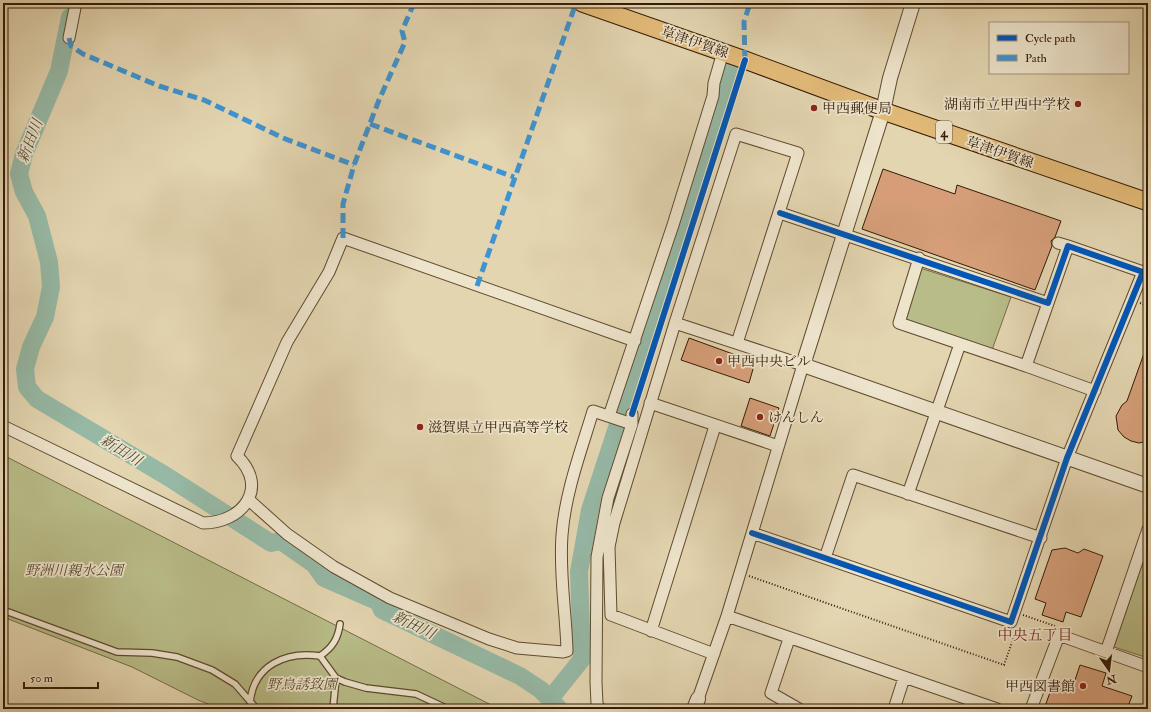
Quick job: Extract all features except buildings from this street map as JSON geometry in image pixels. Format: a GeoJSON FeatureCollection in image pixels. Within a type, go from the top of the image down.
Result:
{"type":"FeatureCollection","features":[{"type":"Feature","properties":{"kind":"main road","name":"草津伊賀線"},"geometry":{"type":"LineString","coordinates":[[582,3],[883,111],[1148,202]]}},
{"type":"Feature","properties":{"kind":"street"},"geometry":{"type":"LineString","coordinates":[[69,38],[76,3]]}},
{"type":"Feature","properties":{"kind":"street"},"geometry":{"type":"LineString","coordinates":[[696,704],[727,616],[803,365],[883,111],[890,78],[913,3]]}},
{"type":"Feature","properties":{"kind":"street"},"geometry":{"type":"LineString","coordinates":[[610,417],[680,202],[713,96],[714,83],[730,55]]}},
{"type":"Feature","properties":{"kind":"street"},"geometry":{"type":"LineString","coordinates":[[714,654],[611,615],[609,554],[614,523],[650,403],[736,134],[798,153],[780,213],[737,343]]}},
{"type":"Feature","properties":{"kind":"street"},"geometry":{"type":"LineString","coordinates":[[780,213],[918,258],[1048,304]]}},
{"type":"Feature","properties":{"kind":"street"},"geometry":{"type":"LineString","coordinates":[[3,426],[202,523],[216,523],[235,515],[249,500],[251,480],[247,466],[237,456],[286,342],[329,272],[343,238],[635,341]]}},
{"type":"Feature","properties":{"kind":"street"},"geometry":{"type":"LineString","coordinates":[[752,532],[1011,622],[1041,538],[1067,458],[1143,272],[1063,245],[1048,304],[1026,366]]}},
{"type":"Feature","properties":{"kind":"street"},"geometry":{"type":"LineString","coordinates":[[918,258],[899,323],[1095,391]]}},
{"type":"Feature","properties":{"kind":"street"},"geometry":{"type":"LineString","coordinates":[[676,323],[803,365],[1148,486]]}},
{"type":"Feature","properties":{"kind":"street"},"geometry":{"type":"LineString","coordinates":[[908,494],[960,344]]}},
{"type":"Feature","properties":{"kind":"street"},"geometry":{"type":"LineString","coordinates":[[650,403],[778,446]]}},
{"type":"Feature","properties":{"kind":"street"},"geometry":{"type":"LineString","coordinates":[[249,500],[287,534],[334,567],[390,598],[489,640],[517,648],[563,652],[566,651],[566,629],[562,598],[562,534],[570,491],[593,411],[610,417],[630,420],[608,498],[597,557],[596,682],[597,704],[600,709]]}},
{"type":"Feature","properties":{"kind":"street"},"geometry":{"type":"LineString","coordinates":[[652,631],[715,426]]}},
{"type":"Feature","properties":{"kind":"street"},"geometry":{"type":"LineString","coordinates":[[825,558],[852,475],[1041,538]]}},
{"type":"Feature","properties":{"kind":"street"},"geometry":{"type":"LineString","coordinates":[[1106,652],[1148,529]]}},
{"type":"Feature","properties":{"kind":"street"},"geometry":{"type":"LineString","coordinates":[[727,616],[789,639],[997,709]]}},
{"type":"Feature","properties":{"kind":"street"},"geometry":{"type":"LineString","coordinates":[[1031,709],[1059,636],[1148,666]]}},
{"type":"Feature","properties":{"kind":"street"},"geometry":{"type":"LineString","coordinates":[[789,639],[771,694],[799,709]]}},
{"type":"Feature","properties":{"kind":"street"},"geometry":{"type":"LineString","coordinates":[[894,709],[904,678]]}},
{"type":"Feature","properties":{"kind":"lane"},"geometry":{"type":"LineString","coordinates":[[3,610],[117,652],[152,653],[177,657],[205,668],[235,684],[258,709]]}},
{"type":"Feature","properties":{"kind":"lane"},"geometry":{"type":"LineString","coordinates":[[250,702],[255,680],[264,670],[288,658],[307,654],[320,656],[330,649],[338,633],[340,624]]}},
{"type":"Feature","properties":{"kind":"lane"},"geometry":{"type":"LineString","coordinates":[[320,656],[336,678],[345,682],[366,688],[416,694],[448,709]]}},
{"type":"Feature","properties":{"kind":"lane"},"geometry":{"type":"LineString","coordinates":[[332,709],[336,678]]}},
{"type":"Feature","properties":{"kind":"path"},"geometry":{"type":"LineString","coordinates":[[1139,303],[1148,306]]}},
{"type":"Feature","properties":{"kind":"path"},"geometry":{"type":"LineString","coordinates":[[740,573],[1004,665],[1018,625]]}},
{"type":"Feature","properties":{"kind":"path"},"geometry":{"type":"LineString","coordinates":[[1022,615],[1060,628]]}},
{"type":"Feature","properties":{"kind":"green space"},"geometry":{"type":"Polygon","coordinates":[[[920,268],[1011,297],[992,350],[907,323],[904,317],[920,268]]]}},
{"type":"Feature","properties":{"kind":"green space","name":"野洲川親水公園"},"geometry":{"type":"Polygon","coordinates":[[[3,455],[499,709],[221,709],[198,700],[132,667],[3,617],[3,455]]]}},
{"type":"Feature","properties":{"kind":"green space"},"geometry":{"type":"Polygon","coordinates":[[[1148,547],[1148,658],[1114,647],[1148,547]]]}},
{"type":"Feature","properties":{"kind":"waterway","name":"新田川"},"geometry":{"type":"LineString","coordinates":[[70,17],[59,71],[24,154],[19,174],[24,192],[37,216],[49,262],[51,287],[45,317],[31,347],[25,369],[27,387],[37,399],[168,477],[271,543],[281,541],[314,564],[324,578],[379,602],[382,610],[520,676],[541,690],[559,709]]}},
{"type":"Feature","properties":{"kind":"waterway"},"geometry":{"type":"LineString","coordinates":[[550,699],[582,659],[579,572],[590,510],[666,278],[707,143],[733,70]]}},
{"type":"Feature","properties":{"kind":"marked path"},"geometry":{"type":"LineString","coordinates":[[343,238],[343,204],[354,165],[379,100],[405,42],[402,31],[414,3]]}},
{"type":"Feature","properties":{"kind":"marked path"},"geometry":{"type":"LineString","coordinates":[[477,286],[576,3]]}},
{"type":"Feature","properties":{"kind":"marked path"},"geometry":{"type":"LineString","coordinates":[[745,60],[744,22],[750,3]]}},
{"type":"Feature","properties":{"kind":"marked path"},"geometry":{"type":"LineString","coordinates":[[69,38],[71,46],[83,54],[159,86],[204,100],[283,138],[354,165]]}},
{"type":"Feature","properties":{"kind":"marked path"},"geometry":{"type":"LineString","coordinates":[[370,124],[514,177]]}},
{"type":"Feature","properties":{"kind":"cycle path"},"geometry":{"type":"LineString","coordinates":[[632,414],[745,60]]}},
{"type":"Feature","properties":{"kind":"cycle path"},"geometry":{"type":"LineString","coordinates":[[752,533],[1011,622],[1067,458],[1143,272],[1068,246],[1048,303],[780,213]]}},
{"type":"Feature","properties":{"kind":"place","name":"湖南市立甲西中学校"},"geometry":{"type":"Point","coordinates":[1078,104]}},
{"type":"Feature","properties":{"kind":"place","name":"甲西郵便局"},"geometry":{"type":"Point","coordinates":[814,108]}},
{"type":"Feature","properties":{"kind":"place","name":"甲西中央ビル"},"geometry":{"type":"Point","coordinates":[719,361]}},
{"type":"Feature","properties":{"kind":"place","name":"けんしん"},"geometry":{"type":"Point","coordinates":[760,417]}},
{"type":"Feature","properties":{"kind":"place","name":"滋賀県立甲西高等学校"},"geometry":{"type":"Point","coordinates":[420,427]}},
{"type":"Feature","properties":{"kind":"place","name":"甲西図書館"},"geometry":{"type":"Point","coordinates":[1083,686]}},
{"type":"Feature","properties":{"kind":"district","name":"中央五丁目"},"geometry":{"type":"Point","coordinates":[1035,635]}},
{"type":"Feature","properties":{"kind":"park label","name":"野鳥誘致園"},"geometry":{"type":"Point","coordinates":[302,684]}}]}
